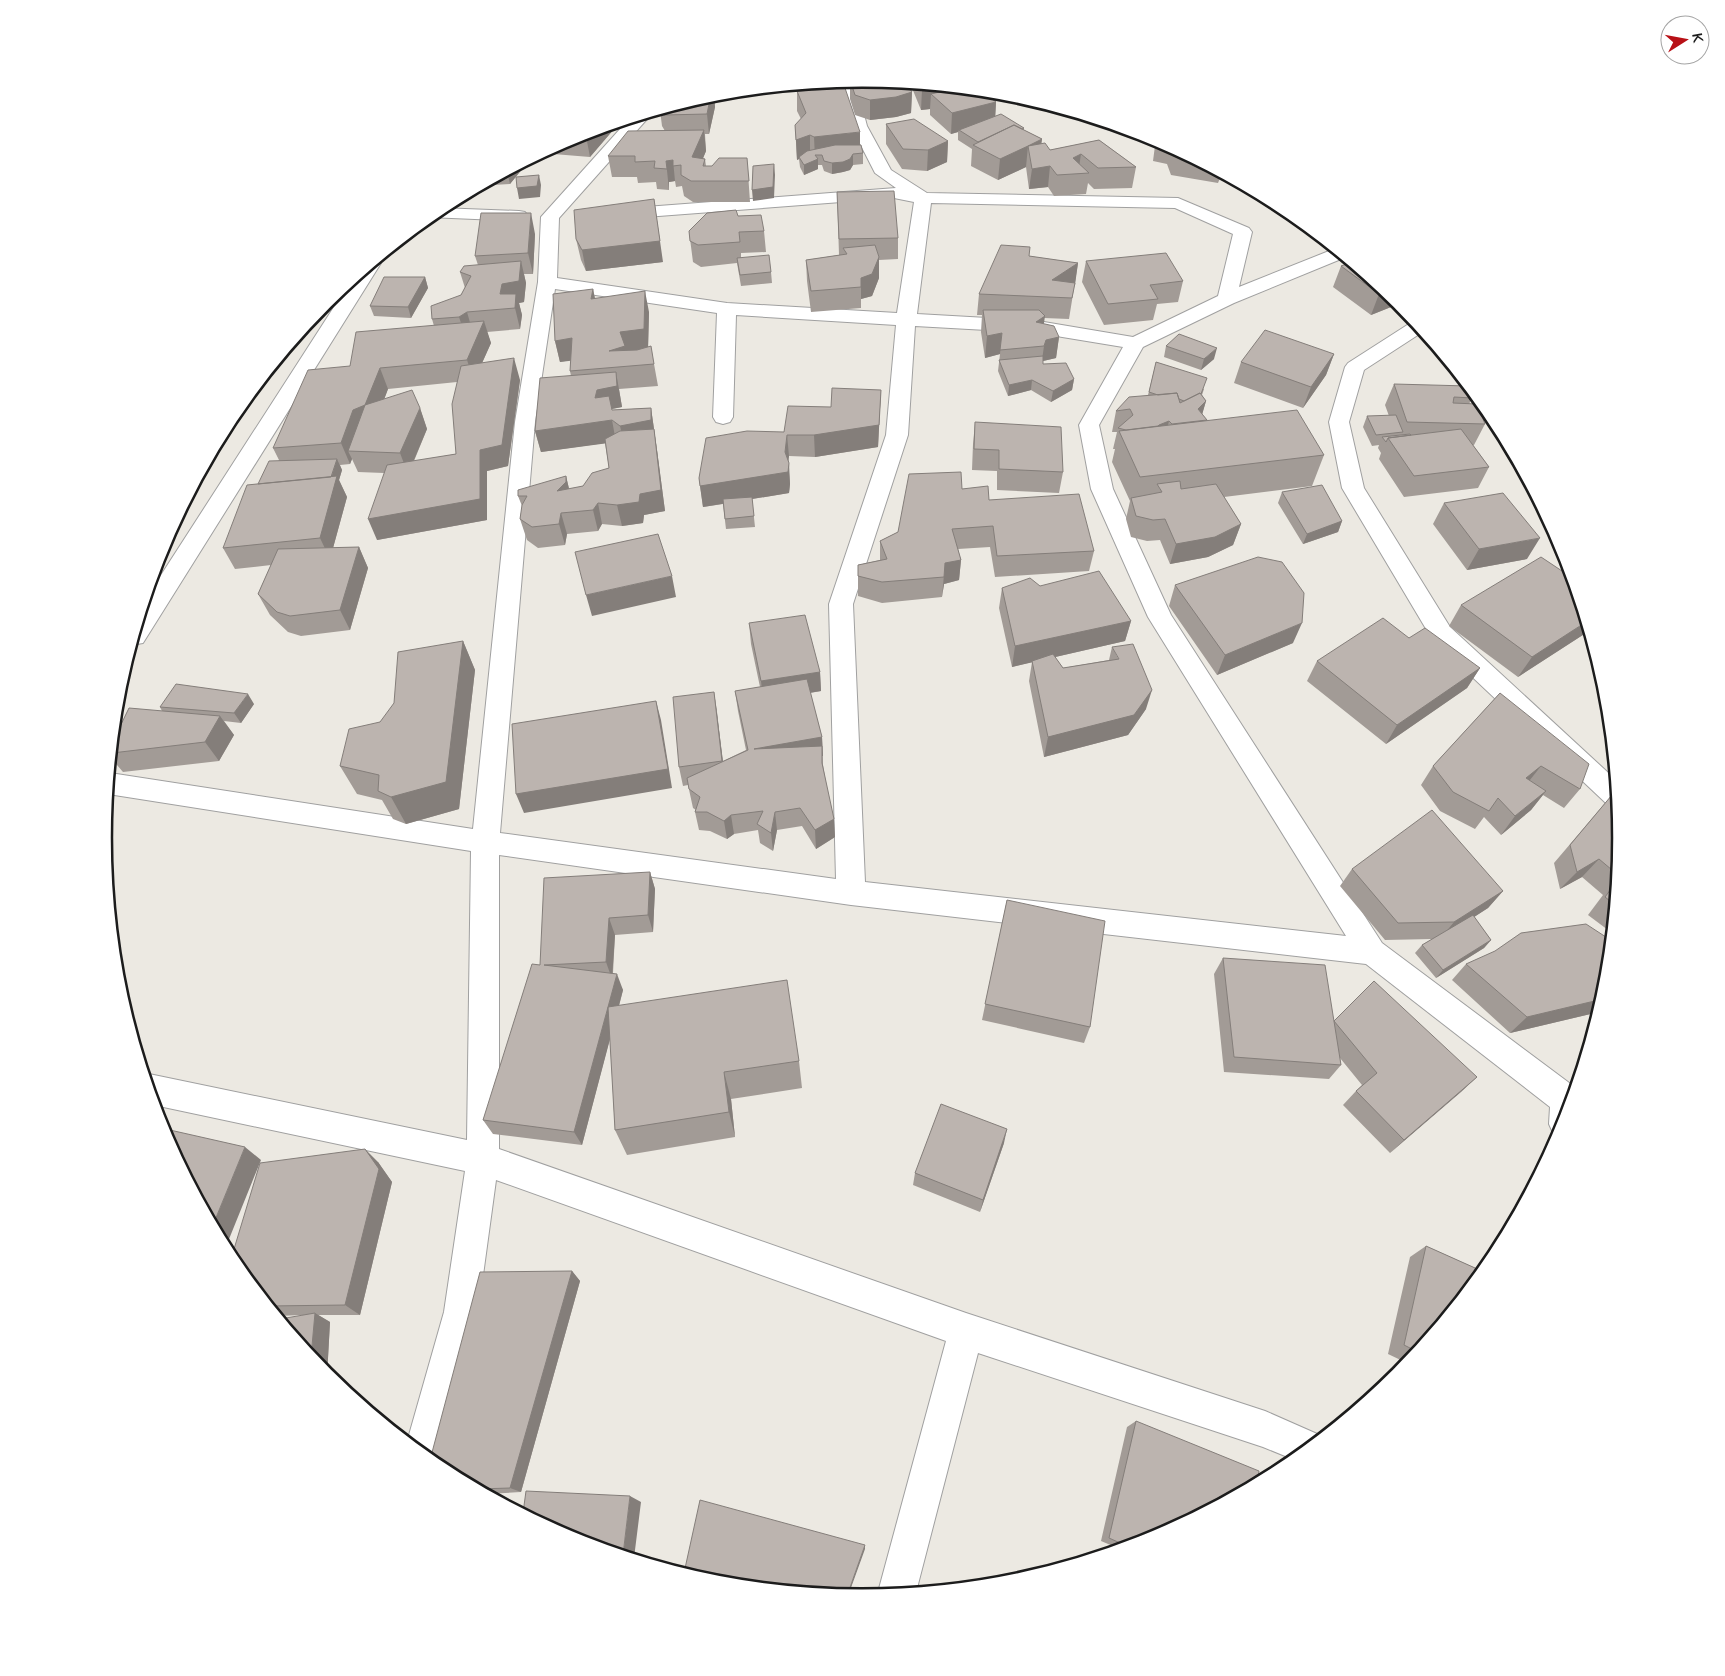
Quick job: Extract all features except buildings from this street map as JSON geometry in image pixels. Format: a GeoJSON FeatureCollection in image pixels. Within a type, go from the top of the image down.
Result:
{"type":"FeatureCollection","features":[{"type":"Feature","properties":{"kind":"street"},"geometry":{"type":"LineString","coordinates":[[849,88],[859,126],[884,173],[923,198]]}},
{"type":"Feature","properties":{"kind":"street"},"geometry":{"type":"LineString","coordinates":[[424,1446],[461,1312],[483,1159],[485,842],[525,422],[547,282],[560,216],[636,123]]}},
{"type":"Feature","properties":{"kind":"street"},"geometry":{"type":"LineString","coordinates":[[599,214],[894,193],[923,198],[1178,203],[1243,232],[1227,300]]}},
{"type":"Feature","properties":{"kind":"street"},"geometry":{"type":"LineString","coordinates":[[851,893],[841,604],[897,435],[906,321],[923,198]]}},
{"type":"Feature","properties":{"kind":"street"},"geometry":{"type":"LineString","coordinates":[[447,213],[560,216]]}},
{"type":"Feature","properties":{"kind":"street"},"geometry":{"type":"LineString","coordinates":[[547,282],[727,310],[1038,327],[1136,343],[1227,300],[1334,255]]}},
{"type":"Feature","properties":{"kind":"street"},"geometry":{"type":"LineString","coordinates":[[145,619],[361,281]]}},
{"type":"Feature","properties":{"kind":"street"},"geometry":{"type":"LineString","coordinates":[[723,417],[727,310]]}},
{"type":"Feature","properties":{"kind":"street"},"geometry":{"type":"LineString","coordinates":[[1413,329],[1355,367],[1339,422],[1353,488],[1440,633],[1611,792]]}},
{"type":"Feature","properties":{"kind":"street"},"geometry":{"type":"LineString","coordinates":[[1136,343],[1089,425],[1102,489],[1160,617],[1372,952],[1564,1104]]}},
{"type":"Feature","properties":{"kind":"street"},"geometry":{"type":"LineString","coordinates":[[114,785],[485,842],[851,893],[1372,952]]}},
{"type":"Feature","properties":{"kind":"street"},"geometry":{"type":"LineString","coordinates":[[156,1091],[483,1159],[966,1331],[1265,1429],[1303,1445]]}},
{"type":"Feature","properties":{"kind":"street"},"geometry":{"type":"LineString","coordinates":[[898,1587],[966,1331]]}}]}
